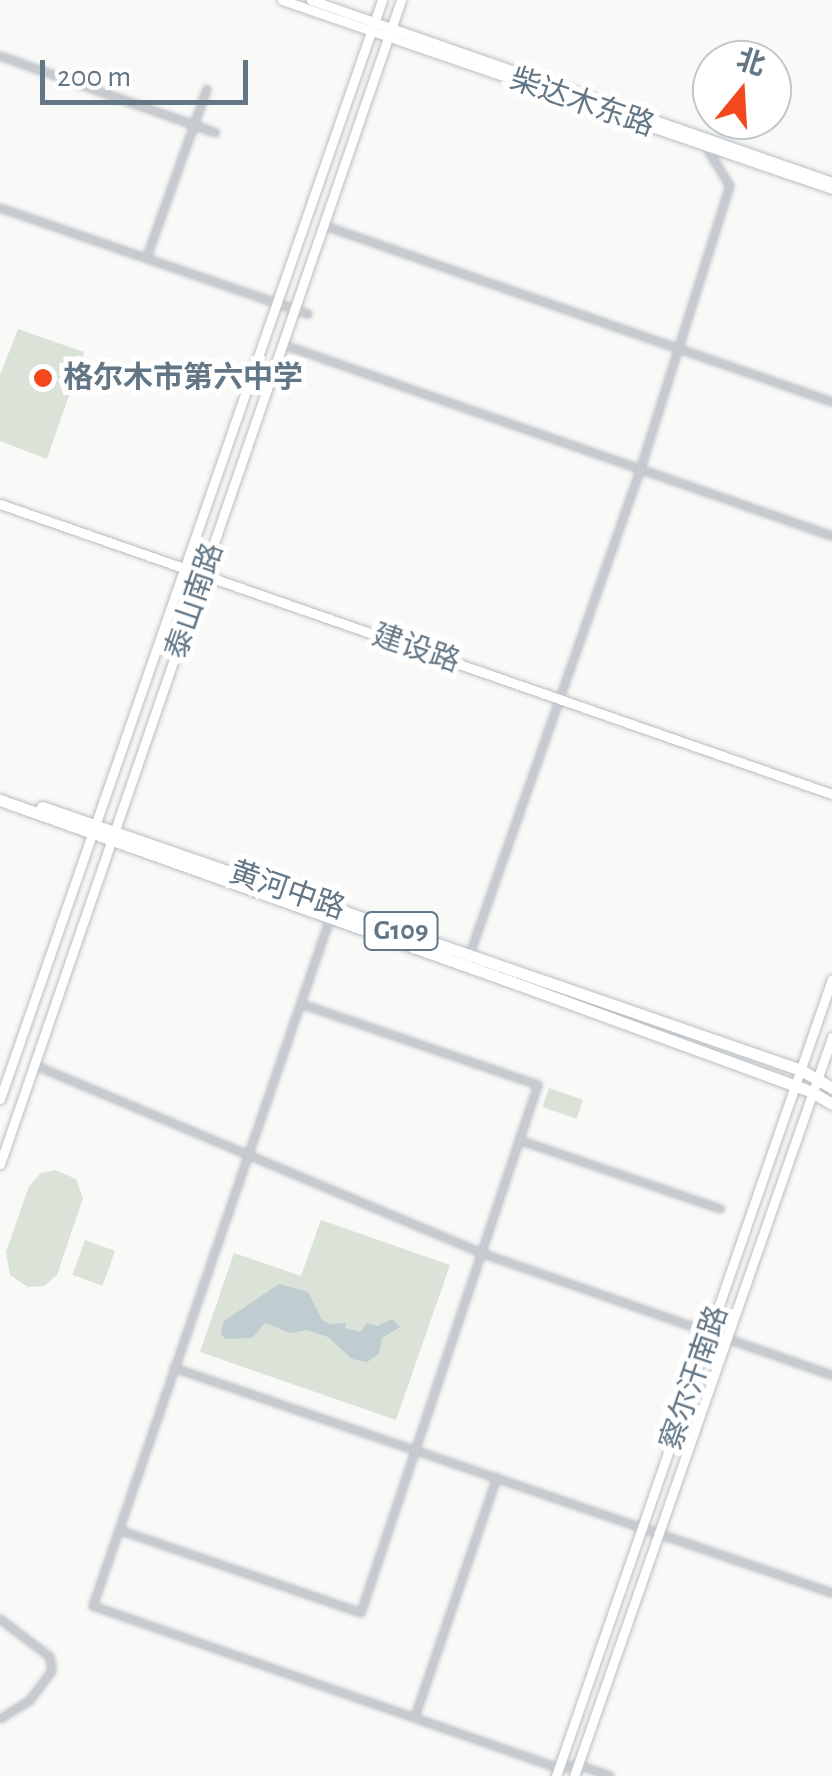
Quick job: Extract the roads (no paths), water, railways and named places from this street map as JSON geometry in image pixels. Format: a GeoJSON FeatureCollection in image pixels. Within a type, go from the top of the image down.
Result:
{"type":"FeatureCollection","features":[{"type":"Feature","properties":{"kind":"highway","name":"黄河中路"},"geometry":{"type":"LineString","coordinates":[[0,792],[94,829]]}},
{"type":"Feature","properties":{"kind":"highway","name":"黄河中路"},"geometry":{"type":"LineString","coordinates":[[0,800],[112,835],[468,961],[795,1086]]}},
{"type":"Feature","properties":{"kind":"highway","name":"黄河中路"},"geometry":{"type":"LineString","coordinates":[[112,835],[330,918],[801,1070]]}},
{"type":"Feature","properties":{"kind":"highway","name":"G109"},"geometry":{"type":"LineString","coordinates":[[801,1070],[832,1088]]}},
{"type":"Feature","properties":{"kind":"highway","name":"G109"},"geometry":{"type":"LineString","coordinates":[[795,1086],[832,1104]]}},
{"type":"Feature","properties":{"kind":"street"},"geometry":{"type":"LineString","coordinates":[[282,0],[374,26]]}},
{"type":"Feature","properties":{"kind":"street"},"geometry":{"type":"LineString","coordinates":[[311,0],[390,33]]}},
{"type":"Feature","properties":{"kind":"street","name":"泰山南路"},"geometry":{"type":"LineString","coordinates":[[0,1099],[382,0]]}},
{"type":"Feature","properties":{"kind":"street","name":"泰山南路"},"geometry":{"type":"LineString","coordinates":[[0,1164],[402,0]]}},
{"type":"Feature","properties":{"kind":"street","name":"柴达木东路"},"geometry":{"type":"LineString","coordinates":[[390,33],[706,146],[832,186]]}},
{"type":"Feature","properties":{"kind":"street","name":"柴达木东路"},"geometry":{"type":"LineString","coordinates":[[390,33],[832,186]]}},
{"type":"Feature","properties":{"kind":"street"},"geometry":{"type":"LineString","coordinates":[[0,56],[216,132]]}},
{"type":"Feature","properties":{"kind":"street"},"geometry":{"type":"LineString","coordinates":[[147,258],[207,89]]}},
{"type":"Feature","properties":{"kind":"street"},"geometry":{"type":"LineString","coordinates":[[468,961],[640,471],[730,186],[706,146]]}},
{"type":"Feature","properties":{"kind":"street"},"geometry":{"type":"LineString","coordinates":[[0,208],[308,314]]}},
{"type":"Feature","properties":{"kind":"street"},"geometry":{"type":"LineString","coordinates":[[325,226],[832,402]]}},
{"type":"Feature","properties":{"kind":"street"},"geometry":{"type":"LineString","coordinates":[[284,344],[832,536]]}},
{"type":"Feature","properties":{"kind":"street","name":"建设路"},"geometry":{"type":"LineString","coordinates":[[0,504],[832,794]]}},
{"type":"Feature","properties":{"kind":"street"},"geometry":{"type":"LineString","coordinates":[[330,918],[93,1606],[415,1716],[557,1772],[576,1770],[610,1776]]}},
{"type":"Feature","properties":{"kind":"street","name":"察尔汗南路"},"geometry":{"type":"LineString","coordinates":[[557,1772],[832,978]]}},
{"type":"Feature","properties":{"kind":"street"},"geometry":{"type":"LineString","coordinates":[[119,1530],[361,1613],[538,1085],[301,1004]]}},
{"type":"Feature","properties":{"kind":"street","name":"察尔汗南路"},"geometry":{"type":"LineString","coordinates":[[576,1770],[832,1037]]}},
{"type":"Feature","properties":{"kind":"street"},"geometry":{"type":"LineString","coordinates":[[34,1065],[481,1253],[832,1375]]}},
{"type":"Feature","properties":{"kind":"street"},"geometry":{"type":"LineString","coordinates":[[779,1136],[794,1141]]}},
{"type":"Feature","properties":{"kind":"street"},"geometry":{"type":"LineString","coordinates":[[520,1140],[720,1209]]}},
{"type":"Feature","properties":{"kind":"street"},"geometry":{"type":"LineString","coordinates":[[174,1368],[832,1594]]}},
{"type":"Feature","properties":{"kind":"street"},"geometry":{"type":"LineString","coordinates":[[415,1716],[497,1478]]}},
{"type":"Feature","properties":{"kind":"street"},"geometry":{"type":"LineString","coordinates":[[0,1619],[50,1657],[52,1671],[29,1701],[0,1719]]}},
{"type":"Feature","properties":{"kind":"place","name":"格尔木市第六中学"},"geometry":{"type":"Point","coordinates":[43,378]}}]}
